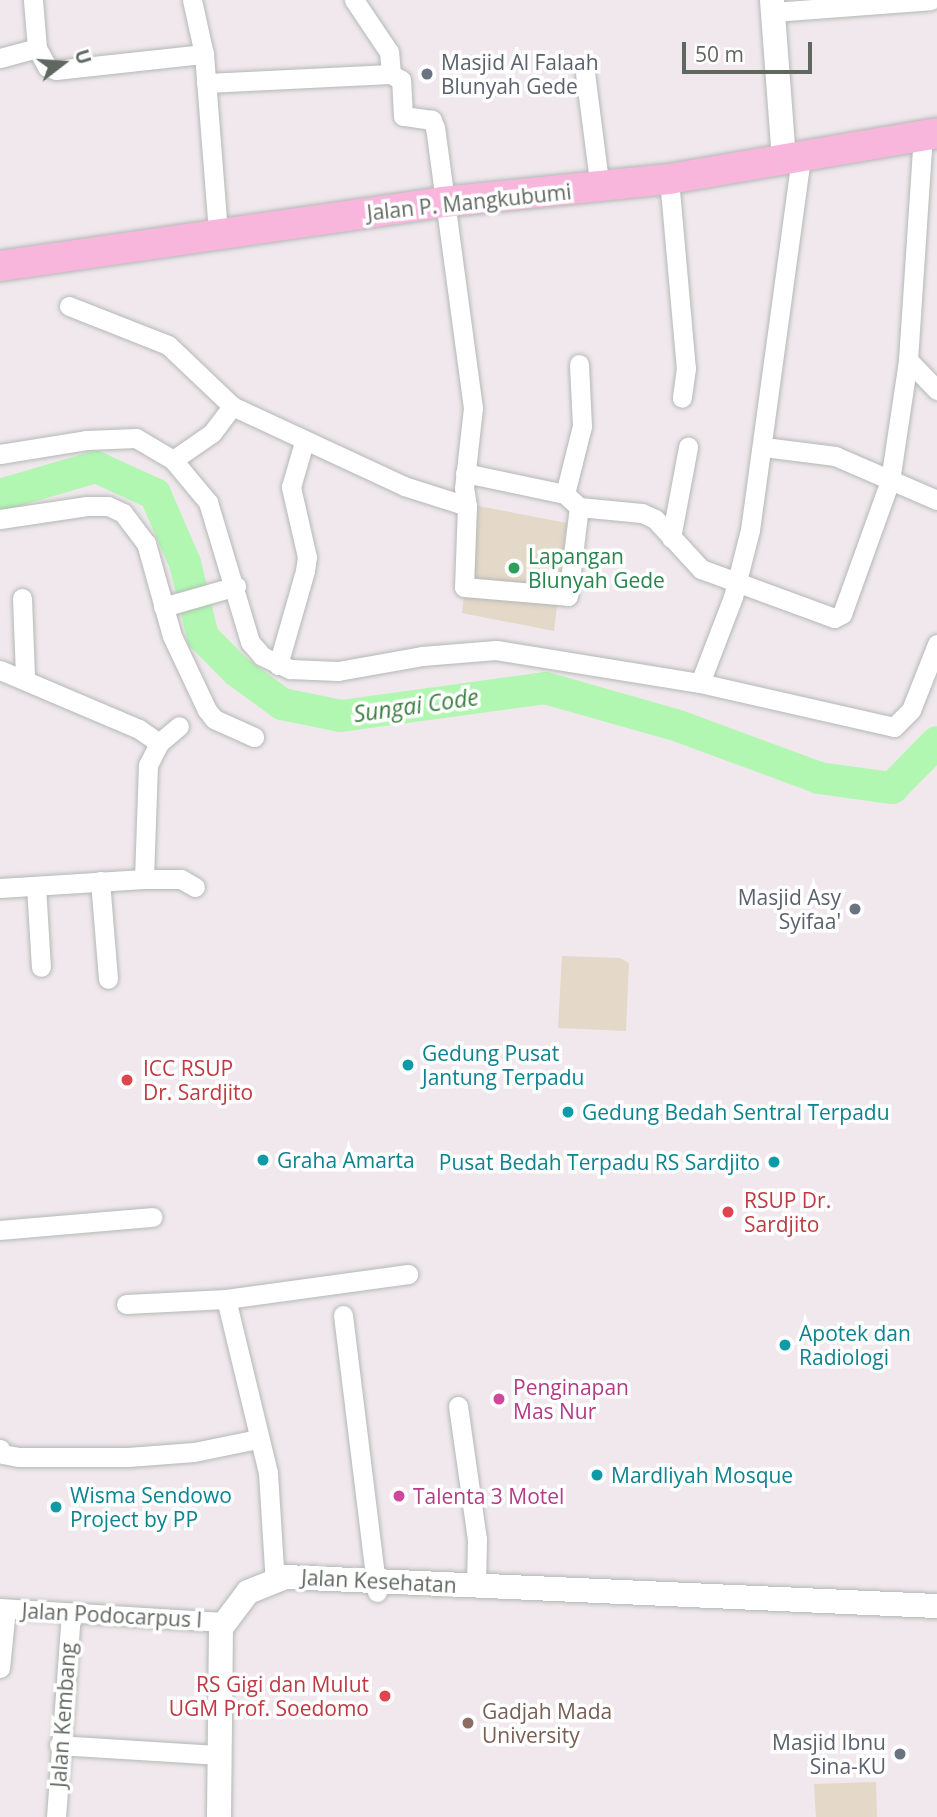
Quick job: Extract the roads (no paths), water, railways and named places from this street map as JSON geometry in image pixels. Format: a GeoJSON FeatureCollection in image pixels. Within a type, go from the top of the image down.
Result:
{"type":"FeatureCollection","features":[{"type":"Feature","properties":{"kind":"main road","name":"Jalan P. Mangkubumi"},"geometry":{"type":"LineString","coordinates":[[0,266],[218,232],[443,202],[669,179],[930,134]]}},
{"type":"Feature","properties":{"kind":"street"},"geometry":{"type":"LineString","coordinates":[[33,0],[37,48],[47,67],[55,70],[204,54]]}},
{"type":"Feature","properties":{"kind":"street"},"geometry":{"type":"LineString","coordinates":[[192,0],[204,54],[218,232]]}},
{"type":"Feature","properties":{"kind":"street"},"geometry":{"type":"LineString","coordinates":[[354,0],[389,52],[391,74]]}},
{"type":"Feature","properties":{"kind":"street"},"geometry":{"type":"LineString","coordinates":[[700,683],[737,582],[764,447],[793,159],[773,6],[931,0]]}},
{"type":"Feature","properties":{"kind":"street"},"geometry":{"type":"LineString","coordinates":[[0,58],[37,48]]}},
{"type":"Feature","properties":{"kind":"street"},"geometry":{"type":"LineString","coordinates":[[585,72],[600,188]]}},
{"type":"Feature","properties":{"kind":"street"},"geometry":{"type":"LineString","coordinates":[[206,83],[391,74],[401,80],[403,116],[432,120],[473,408],[465,473],[467,506],[464,587],[568,596],[572,500],[582,426],[579,364]]}},
{"type":"Feature","properties":{"kind":"street"},"geometry":{"type":"LineString","coordinates":[[465,473],[572,500],[642,513],[655,519],[701,569],[839,616],[890,481],[908,359],[930,134]]}},
{"type":"Feature","properties":{"kind":"street"},"geometry":{"type":"LineString","coordinates":[[669,179],[686,368],[682,398]]}},
{"type":"Feature","properties":{"kind":"street"},"geometry":{"type":"LineString","coordinates":[[69,306],[168,345],[232,406],[304,442],[404,486],[467,506]]}},
{"type":"Feature","properties":{"kind":"street"},"geometry":{"type":"LineString","coordinates":[[908,359],[937,390]]}},
{"type":"Feature","properties":{"kind":"street"},"geometry":{"type":"LineString","coordinates":[[173,460],[212,433],[232,406]]}},
{"type":"Feature","properties":{"kind":"street"},"geometry":{"type":"LineString","coordinates":[[0,454],[86,440],[136,438],[173,460],[208,502],[230,588],[250,642],[262,656],[278,665],[309,673],[338,671],[433,654],[496,650],[700,683],[894,727],[911,710],[937,644]]}},
{"type":"Feature","properties":{"kind":"street"},"geometry":{"type":"LineString","coordinates":[[278,665],[307,557],[291,487],[304,442]]}},
{"type":"Feature","properties":{"kind":"street"},"geometry":{"type":"LineString","coordinates":[[671,538],[688,447]]}},
{"type":"Feature","properties":{"kind":"street"},"geometry":{"type":"LineString","coordinates":[[764,447],[835,456],[937,500]]}},
{"type":"Feature","properties":{"kind":"street"},"geometry":{"type":"LineString","coordinates":[[0,519],[87,506],[115,508],[134,524],[146,543],[207,710],[214,719],[254,737]]}},
{"type":"Feature","properties":{"kind":"street"},"geometry":{"type":"LineString","coordinates":[[168,605],[230,588]]}},
{"type":"Feature","properties":{"kind":"street"},"geometry":{"type":"LineString","coordinates":[[23,598],[25,677]]}},
{"type":"Feature","properties":{"kind":"street"},"geometry":{"type":"LineString","coordinates":[[0,670],[25,677],[159,743]]}},
{"type":"Feature","properties":{"kind":"street"},"geometry":{"type":"LineString","coordinates":[[144,878],[148,765],[159,743],[179,726]]}},
{"type":"Feature","properties":{"kind":"street"},"geometry":{"type":"LineString","coordinates":[[0,888],[144,878],[181,879],[195,887]]}},
{"type":"Feature","properties":{"kind":"street"},"geometry":{"type":"LineString","coordinates":[[100,881],[107,979]]}},
{"type":"Feature","properties":{"kind":"street"},"geometry":{"type":"LineString","coordinates":[[36,886],[41,967]]}},
{"type":"Feature","properties":{"kind":"street"},"geometry":{"type":"LineString","coordinates":[[0,1230],[152,1217]]}},
{"type":"Feature","properties":{"kind":"street"},"geometry":{"type":"LineString","coordinates":[[126,1304],[226,1299],[408,1274]]}},
{"type":"Feature","properties":{"kind":"street"},"geometry":{"type":"LineString","coordinates":[[226,1299],[268,1473],[275,1583]]}},
{"type":"Feature","properties":{"kind":"street"},"geometry":{"type":"LineString","coordinates":[[343,1315],[376,1587]]}},
{"type":"Feature","properties":{"kind":"street"},"geometry":{"type":"LineString","coordinates":[[458,1406],[477,1539],[476,1586]]}},
{"type":"Feature","properties":{"kind":"street"},"geometry":{"type":"LineString","coordinates":[[0,1449],[3,1454],[19,1457],[128,1457],[194,1452],[258,1439]]}},
{"type":"Feature","properties":{"kind":"street","name":"Jalan Kesehatan"},"geometry":{"type":"LineString","coordinates":[[224,1622],[248,1592],[285,1577],[376,1587],[674,1601],[866,1609],[937,1606]]}},
{"type":"Feature","properties":{"kind":"street","name":"Jalan Kesehatan"},"geometry":{"type":"LineString","coordinates":[[418,1589],[476,1586],[578,1596]]}},
{"type":"Feature","properties":{"kind":"street"},"geometry":{"type":"LineString","coordinates":[[0,1668],[3,1609]]}},
{"type":"Feature","properties":{"kind":"street","name":"Jalan Podocarpus I"},"geometry":{"type":"LineString","coordinates":[[3,1609],[224,1622]]}},
{"type":"Feature","properties":{"kind":"street","name":"Jalan Kesehatan"},"geometry":{"type":"LineString","coordinates":[[866,1609],[937,1618]]}},
{"type":"Feature","properties":{"kind":"street","name":"Jalan Kembang"},"geometry":{"type":"LineString","coordinates":[[56,1817],[59,1745],[71,1613]]}},
{"type":"Feature","properties":{"kind":"street"},"geometry":{"type":"LineString","coordinates":[[219,1817],[219,1642],[224,1622]]}},
{"type":"Feature","properties":{"kind":"street"},"geometry":{"type":"LineString","coordinates":[[59,1745],[219,1755]]}},
{"type":"Feature","properties":{"kind":"waterway","name":"Sungai Code"},"geometry":{"type":"LineString","coordinates":[[0,495],[96,467],[155,494],[185,563],[203,637],[237,671],[282,704],[341,716],[545,688],[676,725],[819,778],[892,788],[937,742]]}},
{"type":"Feature","properties":{"kind":"place","name":"Masjid Al Falaah Blunyah Gede"},"geometry":{"type":"Point","coordinates":[427,74]}},
{"type":"Feature","properties":{"kind":"place","name":"Lapangan Blunyah Gede"},"geometry":{"type":"Point","coordinates":[514,568]}},
{"type":"Feature","properties":{"kind":"place","name":"Masjid Asy Syifaa'"},"geometry":{"type":"Point","coordinates":[855,909]}},
{"type":"Feature","properties":{"kind":"place","name":"Gedung Pusat Jantung Terpadu"},"geometry":{"type":"Point","coordinates":[408,1065]}},
{"type":"Feature","properties":{"kind":"place","name":"ICC RSUP Dr. Sardjito"},"geometry":{"type":"Point","coordinates":[127,1080]}},
{"type":"Feature","properties":{"kind":"place","name":"Gedung Bedah Sentral Terpadu"},"geometry":{"type":"Point","coordinates":[568,1112]}},
{"type":"Feature","properties":{"kind":"place","name":"Graha Amarta"},"geometry":{"type":"Point","coordinates":[263,1160]}},
{"type":"Feature","properties":{"kind":"place","name":"Pusat Bedah Terpadu RS Sardjito"},"geometry":{"type":"Point","coordinates":[774,1162]}},
{"type":"Feature","properties":{"kind":"place","name":"RSUP Dr. Sardjito"},"geometry":{"type":"Point","coordinates":[728,1212]}},
{"type":"Feature","properties":{"kind":"place","name":"Apotek dan Radiologi"},"geometry":{"type":"Point","coordinates":[785,1345]}},
{"type":"Feature","properties":{"kind":"place","name":"Penginapan Mas Nur"},"geometry":{"type":"Point","coordinates":[499,1399]}},
{"type":"Feature","properties":{"kind":"place","name":"Mardliyah Mosque"},"geometry":{"type":"Point","coordinates":[597,1475]}},
{"type":"Feature","properties":{"kind":"place","name":"Talenta 3 Motel"},"geometry":{"type":"Point","coordinates":[399,1496]}},
{"type":"Feature","properties":{"kind":"place","name":"Wisma Sendowo Project by PP"},"geometry":{"type":"Point","coordinates":[56,1507]}},
{"type":"Feature","properties":{"kind":"place","name":"RS Gigi dan Mulut UGM Prof. Soedomo"},"geometry":{"type":"Point","coordinates":[385,1696]}},
{"type":"Feature","properties":{"kind":"place","name":"Gadjah Mada University"},"geometry":{"type":"Point","coordinates":[468,1723]}},
{"type":"Feature","properties":{"kind":"place","name":"Masjid Ibnu Sina-KU"},"geometry":{"type":"Point","coordinates":[900,1754]}}]}
